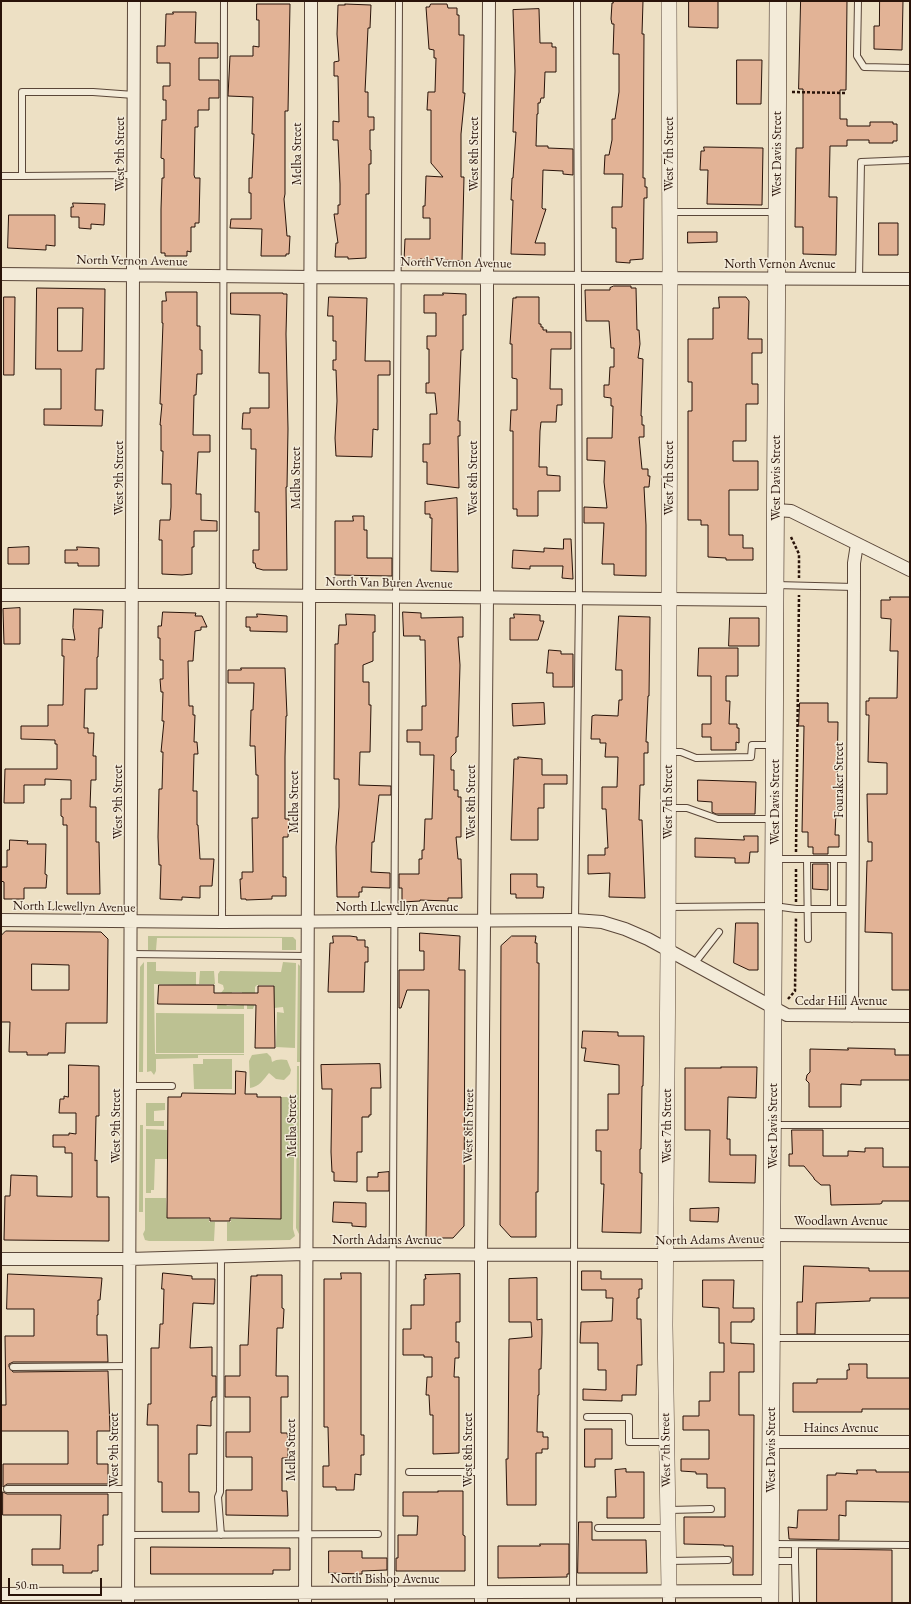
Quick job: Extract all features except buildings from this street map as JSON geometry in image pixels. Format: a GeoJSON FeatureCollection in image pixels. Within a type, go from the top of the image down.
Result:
{"type":"FeatureCollection","features":[{"type":"Feature","properties":{"kind":"main road","name":"West Davis Street"},"geometry":{"type":"LineString","coordinates":[[770,1597],[773,1125],[781,1004],[774,906],[778,1]]}},
{"type":"Feature","properties":{"kind":"street","name":"West 9th Street"},"geometry":{"type":"LineString","coordinates":[[128,1598],[133,596],[134,1]]}},
{"type":"Feature","properties":{"kind":"street","name":"Melba Street"},"geometry":{"type":"LineString","coordinates":[[305,1598],[305,1254],[312,277],[311,1]]}},
{"type":"Feature","properties":{"kind":"street","name":"West 8th Street"},"geometry":{"type":"LineString","coordinates":[[482,1598],[481,1254],[487,598],[489,1]]}},
{"type":"Feature","properties":{"kind":"street","name":"West 7th Street"},"geometry":{"type":"LineString","coordinates":[[669,1],[670,277],[668,950],[665,1255],[669,1597]]}},
{"type":"Feature","properties":{"kind":"street","name":"North Vernon Avenue"},"geometry":{"type":"LineString","coordinates":[[1,274],[312,277],[398,276],[910,279]]}},
{"type":"Feature","properties":{"kind":"street"},"geometry":{"type":"LineString","coordinates":[[776,510],[791,511],[910,570]]}},
{"type":"Feature","properties":{"kind":"street","name":"Fouraker Street"},"geometry":{"type":"LineString","coordinates":[[852,1016],[854,563],[857,544]]}},
{"type":"Feature","properties":{"kind":"street","name":"North Van Buren Avenue"},"geometry":{"type":"LineString","coordinates":[[1,596],[224,595],[487,598],[668,598],[776,593]]}},
{"type":"Feature","properties":{"kind":"street","name":"North Llewellyn Avenue"},"geometry":{"type":"LineString","coordinates":[[1,920],[131,922],[575,920],[602,922],[625,929],[694,964],[781,1004]]}},
{"type":"Feature","properties":{"kind":"street","name":"Cedar Hill Avenue"},"geometry":{"type":"LineString","coordinates":[[781,1004],[787,1015],[910,1016]]}},
{"type":"Feature","properties":{"kind":"street","name":"Woodlawn Avenue"},"geometry":{"type":"LineString","coordinates":[[772,1235],[910,1236]]}},
{"type":"Feature","properties":{"kind":"street","name":"North Adams Avenue"},"geometry":{"type":"LineString","coordinates":[[1,1259],[129,1259],[305,1254],[772,1254]]}},
{"type":"Feature","properties":{"kind":"street","name":"Haines Avenue"},"geometry":{"type":"LineString","coordinates":[[771,1442],[910,1442]]}},
{"type":"Feature","properties":{"kind":"street","name":"North Bishop Avenue"},"geometry":{"type":"LineString","coordinates":[[1,1594],[128,1598],[770,1597]]}},
{"type":"Feature","properties":{"kind":"lane"},"geometry":{"type":"LineString","coordinates":[[222,922],[224,595],[224,1]]}},
{"type":"Feature","properties":{"kind":"lane"},"geometry":{"type":"LineString","coordinates":[[391,1598],[392,1254],[396,921],[399,1]]}},
{"type":"Feature","properties":{"kind":"lane"},"geometry":{"type":"LineString","coordinates":[[573,1598],[575,920],[579,598],[577,1]]}},
{"type":"Feature","properties":{"kind":"lane"},"geometry":{"type":"LineString","coordinates":[[858,1],[857,56],[864,67],[910,68]]}},
{"type":"Feature","properties":{"kind":"lane"},"geometry":{"type":"LineString","coordinates":[[22,176],[22,92],[93,92],[134,95]]}},
{"type":"Feature","properties":{"kind":"lane"},"geometry":{"type":"LineString","coordinates":[[859,278],[861,162],[910,160]]}},
{"type":"Feature","properties":{"kind":"lane"},"geometry":{"type":"LineString","coordinates":[[1,176],[134,176]]}},
{"type":"Feature","properties":{"kind":"lane"},"geometry":{"type":"LineString","coordinates":[[670,212],[777,212]]}},
{"type":"Feature","properties":{"kind":"lane"},"geometry":{"type":"LineString","coordinates":[[776,593],[799,586],[854,587]]}},
{"type":"Feature","properties":{"kind":"lane"},"geometry":{"type":"LineString","coordinates":[[668,752],[682,752],[696,758],[751,757],[752,745],[775,745]]}},
{"type":"Feature","properties":{"kind":"lane"},"geometry":{"type":"LineString","coordinates":[[668,808],[687,808],[718,820],[775,819]]}},
{"type":"Feature","properties":{"kind":"lane"},"geometry":{"type":"LineString","coordinates":[[774,859],[853,859]]}},
{"type":"Feature","properties":{"kind":"lane"},"geometry":{"type":"LineString","coordinates":[[807,859],[810,870],[810,886],[807,908],[808,939]]}},
{"type":"Feature","properties":{"kind":"lane"},"geometry":{"type":"LineString","coordinates":[[834,859],[831,870],[831,886],[834,909]]}},
{"type":"Feature","properties":{"kind":"lane"},"geometry":{"type":"LineString","coordinates":[[668,907],[774,906],[796,909],[853,908]]}},
{"type":"Feature","properties":{"kind":"lane"},"geometry":{"type":"LineString","coordinates":[[694,964],[719,932]]}},
{"type":"Feature","properties":{"kind":"lane"},"geometry":{"type":"LineString","coordinates":[[131,954],[307,956]]}},
{"type":"Feature","properties":{"kind":"lane"},"geometry":{"type":"LineString","coordinates":[[130,1086],[172,1086]]}},
{"type":"Feature","properties":{"kind":"lane"},"geometry":{"type":"LineString","coordinates":[[773,1125],[910,1125]]}},
{"type":"Feature","properties":{"kind":"lane"},"geometry":{"type":"LineString","coordinates":[[220,1535],[218,1497],[220,1492],[221,1256]]}},
{"type":"Feature","properties":{"kind":"lane"},"geometry":{"type":"LineString","coordinates":[[772,1338],[910,1338]]}},
{"type":"Feature","properties":{"kind":"lane"},"geometry":{"type":"LineString","coordinates":[[13,1367],[129,1366]]}},
{"type":"Feature","properties":{"kind":"lane"},"geometry":{"type":"LineString","coordinates":[[587,1417],[629,1416],[629,1442],[666,1442]]}},
{"type":"Feature","properties":{"kind":"lane"},"geometry":{"type":"LineString","coordinates":[[410,1472],[482,1472]]}},
{"type":"Feature","properties":{"kind":"lane"},"geometry":{"type":"LineString","coordinates":[[7,1489],[128,1489]]}},
{"type":"Feature","properties":{"kind":"lane"},"geometry":{"type":"LineString","coordinates":[[667,1510],[711,1509]]}},
{"type":"Feature","properties":{"kind":"lane"},"geometry":{"type":"LineString","coordinates":[[598,1528],[667,1528]]}},
{"type":"Feature","properties":{"kind":"lane"},"geometry":{"type":"LineString","coordinates":[[128,1535],[378,1534]]}},
{"type":"Feature","properties":{"kind":"lane"},"geometry":{"type":"LineString","coordinates":[[770,1544],[910,1544]]}},
{"type":"Feature","properties":{"kind":"lane"},"geometry":{"type":"LineString","coordinates":[[795,1544],[796,1603]]}},
{"type":"Feature","properties":{"kind":"lane"},"geometry":{"type":"LineString","coordinates":[[668,1561],[728,1560]]}},
{"type":"Feature","properties":{"kind":"lane"},"geometry":{"type":"LineString","coordinates":[[770,1561],[795,1561]]}},
{"type":"Feature","properties":{"kind":"path"},"geometry":{"type":"LineString","coordinates":[[791,92],[845,93]]}},
{"type":"Feature","properties":{"kind":"path"},"geometry":{"type":"LineString","coordinates":[[781,1004],[795,991],[799,554],[791,536]]}},
{"type":"Feature","properties":{"kind":"green space"},"geometry":{"type":"Polygon","coordinates":[[[148,936],[293,937],[296,940],[296,950],[282,950],[282,938],[157,938],[156,950],[148,950],[148,936]]]}},
{"type":"Feature","properties":{"kind":"green space"},"geometry":{"type":"Polygon","coordinates":[[[144,962],[143,1072],[139,1072],[140,967],[144,962]]]}},
{"type":"Feature","properties":{"kind":"green space"},"geometry":{"type":"Polygon","coordinates":[[[147,962],[156,962],[156,971],[196,972],[196,985],[154,984],[155,1054],[244,1055],[198,1055],[198,1058],[156,1059],[156,1071],[154,1075],[151,1071],[147,1072],[147,962]]]}},
{"type":"Feature","properties":{"kind":"green space"},"geometry":{"type":"Polygon","coordinates":[[[283,962],[296,963],[295,1048],[276,1047],[277,1012],[284,1013],[283,1007],[274,1008],[274,985],[257,985],[255,987],[255,1003],[253,1009],[247,1009],[247,1005],[244,1005],[244,1009],[217,1009],[218,994],[227,1006],[242,1005],[242,992],[232,992],[231,1001],[226,1001],[221,993],[224,989],[223,985],[218,983],[218,974],[220,971],[281,972],[283,962]]]}},
{"type":"Feature","properties":{"kind":"green space"},"geometry":{"type":"Polygon","coordinates":[[[298,964],[300,966],[300,1062],[297,1062],[298,964]]]}},
{"type":"Feature","properties":{"kind":"green space"},"geometry":{"type":"Polygon","coordinates":[[[200,971],[214,971],[215,984],[199,984],[200,971]]]}},
{"type":"Feature","properties":{"kind":"green space"},"geometry":{"type":"Polygon","coordinates":[[[156,1013],[244,1014],[244,1053],[156,1053],[156,1013]]]}},
{"type":"Feature","properties":{"kind":"green space"},"geometry":{"type":"Polygon","coordinates":[[[267,1053],[271,1057],[272,1062],[275,1060],[287,1060],[291,1070],[290,1074],[284,1080],[276,1079],[269,1073],[259,1084],[250,1088],[249,1061],[252,1055],[267,1053]]]}},
{"type":"Feature","properties":{"kind":"green space"},"geometry":{"type":"Polygon","coordinates":[[[203,1059],[232,1059],[232,1089],[194,1089],[193,1064],[203,1064],[203,1059]]]}},
{"type":"Feature","properties":{"kind":"green space"},"geometry":{"type":"Polygon","coordinates":[[[297,1066],[299,1066],[299,1234],[296,1228],[297,1066]]]}},
{"type":"Feature","properties":{"kind":"green space"},"geometry":{"type":"Polygon","coordinates":[[[282,1097],[295,1097],[293,1229],[295,1236],[290,1240],[227,1241],[227,1222],[231,1222],[231,1219],[281,1219],[282,1097]]]}},
{"type":"Feature","properties":{"kind":"green space"},"geometry":{"type":"Polygon","coordinates":[[[146,1103],[165,1103],[165,1110],[154,1111],[154,1121],[164,1121],[164,1126],[146,1126],[146,1103]]]}},
{"type":"Feature","properties":{"kind":"green space"},"geometry":{"type":"Polygon","coordinates":[[[140,1125],[143,1125],[143,1212],[139,1212],[140,1125]]]}},
{"type":"Feature","properties":{"kind":"green space"},"geometry":{"type":"Polygon","coordinates":[[[146,1129],[167,1130],[167,1159],[155,1159],[154,1190],[151,1190],[151,1193],[146,1193],[146,1129]]]}},
{"type":"Feature","properties":{"kind":"green space"},"geometry":{"type":"Polygon","coordinates":[[[145,1198],[166,1198],[167,1218],[209,1219],[209,1222],[215,1222],[214,1241],[145,1240],[143,1234],[145,1230],[145,1198]]]}}]}
